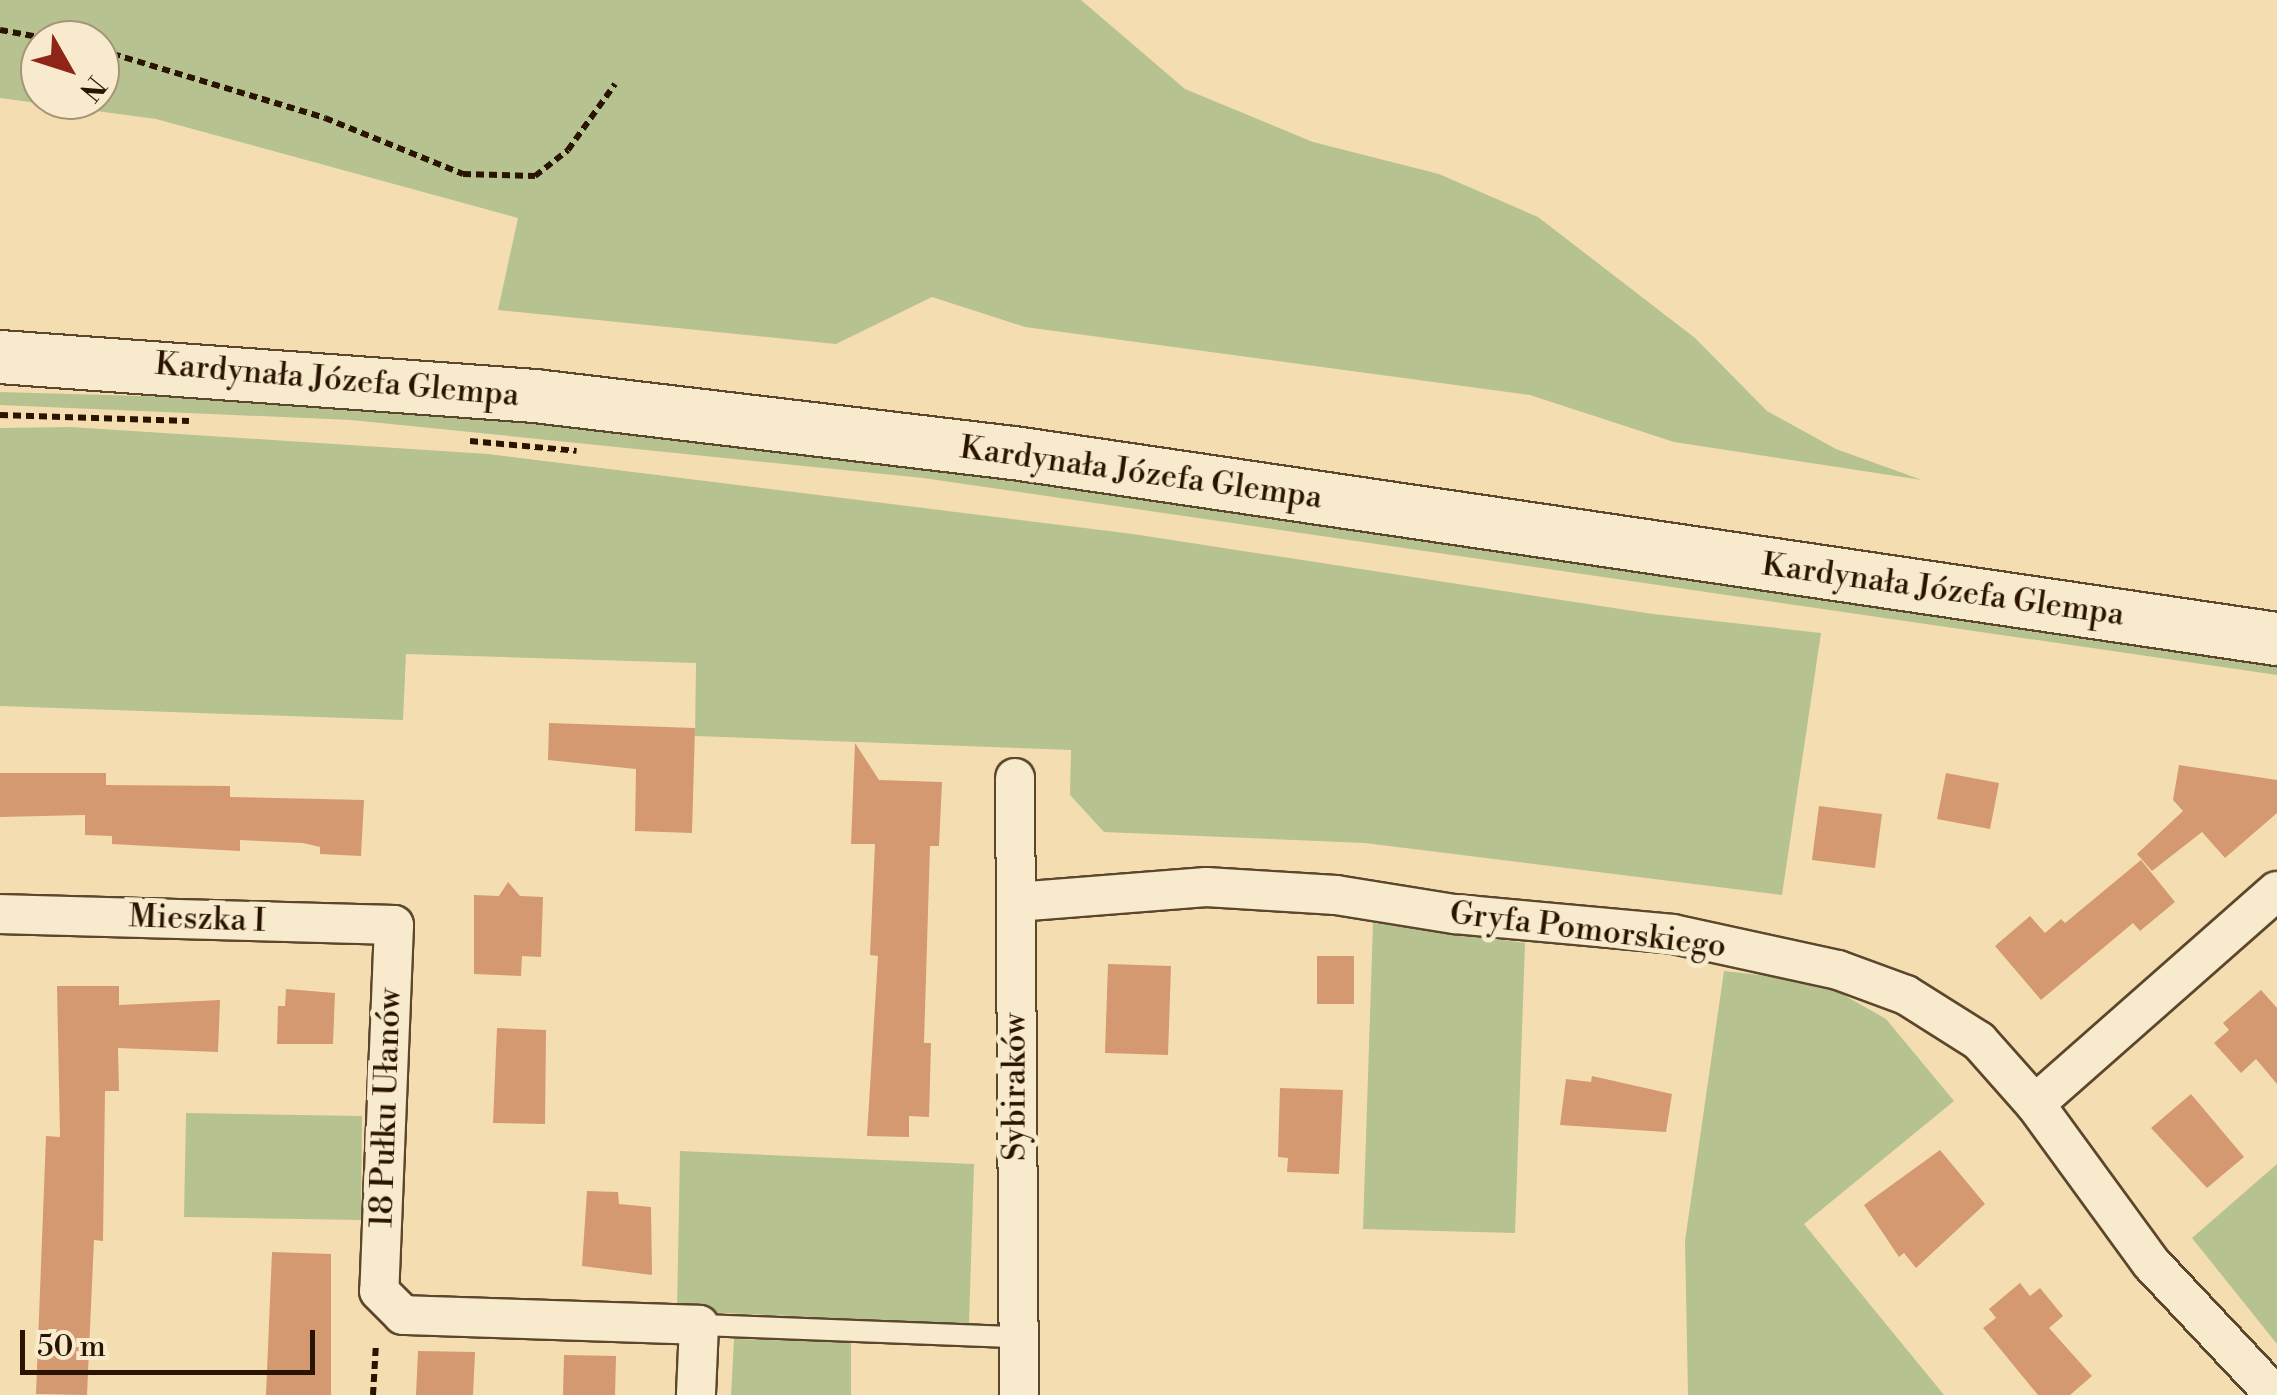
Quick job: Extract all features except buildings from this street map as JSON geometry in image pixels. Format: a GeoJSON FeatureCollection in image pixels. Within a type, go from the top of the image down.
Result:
{"type":"FeatureCollection","features":[{"type":"Feature","properties":{"kind":"main road","name":"Kardynała Józefa Glempa"},"geometry":{"type":"LineString","coordinates":[[0,357],[535,396],[1014,453],[2277,639]]}},
{"type":"Feature","properties":{"kind":"street","name":"Sybiraków"},"geometry":{"type":"LineString","coordinates":[[1015,778],[1014,1337],[1019,1395]]}},
{"type":"Feature","properties":{"kind":"street","name":"Gryfa Pomorskiego"},"geometry":{"type":"LineString","coordinates":[[1016,902],[1206,886],[1674,934],[1838,970],[1906,994],[1980,1042],[2035,1104],[2151,1263],[2275,1395]]}},
{"type":"Feature","properties":{"kind":"street"},"geometry":{"type":"LineString","coordinates":[[2035,1104],[2277,891]]}},
{"type":"Feature","properties":{"kind":"street","name":"Mieszka I"},"geometry":{"type":"LineString","coordinates":[[0,914],[394,925]]}},
{"type":"Feature","properties":{"kind":"street","name":"18 Pułku Ułanów"},"geometry":{"type":"LineString","coordinates":[[394,925],[379,1292],[403,1315],[699,1325]]}},
{"type":"Feature","properties":{"kind":"street"},"geometry":{"type":"LineString","coordinates":[[696,1395],[699,1325]]}},
{"type":"Feature","properties":{"kind":"lane"},"geometry":{"type":"LineString","coordinates":[[699,1325],[1014,1337]]}},
{"type":"Feature","properties":{"kind":"path"},"geometry":{"type":"LineString","coordinates":[[120,56],[325,118],[463,174],[534,176],[568,150],[615,84]]}},
{"type":"Feature","properties":{"kind":"path"},"geometry":{"type":"LineString","coordinates":[[0,416],[200,421]]}},
{"type":"Feature","properties":{"kind":"path"},"geometry":{"type":"LineString","coordinates":[[464,440],[594,453]]}},
{"type":"Feature","properties":{"kind":"green space"},"geometry":{"type":"Polygon","coordinates":[[[0,0],[1081,0],[1185,89],[1313,142],[1439,174],[1538,217],[1695,338],[1767,411],[1836,449],[1922,480],[1674,442],[1530,395],[1025,327],[932,297],[836,344],[498,310],[518,218],[156,119],[120,114],[120,20],[20,20],[20,101],[0,98],[0,0]]]}},
{"type":"Feature","properties":{"kind":"green space"},"geometry":{"type":"Polygon","coordinates":[[[0,392],[320,401],[979,469],[2277,659],[2277,675],[923,478],[351,420],[0,405],[0,392]]]}},
{"type":"Feature","properties":{"kind":"green space"},"geometry":{"type":"Polygon","coordinates":[[[71,427],[488,454],[1133,534],[1653,614],[1821,633],[1782,895],[1365,843],[1104,832],[1070,795],[1071,750],[695,736],[696,663],[406,654],[403,720],[0,706],[0,428],[71,427]]]}},
{"type":"Feature","properties":{"kind":"green space"},"geometry":{"type":"Polygon","coordinates":[[[1373,923],[1525,943],[1515,1233],[1363,1229],[1373,923]]]}},
{"type":"Feature","properties":{"kind":"green space"},"geometry":{"type":"Polygon","coordinates":[[[1724,971],[1821,982],[1886,1019],[1954,1101],[1804,1224],[1944,1395],[1688,1395],[1685,1241],[1724,971]]]}},
{"type":"Feature","properties":{"kind":"green space"},"geometry":{"type":"Polygon","coordinates":[[[186,1113],[362,1116],[361,1220],[184,1217],[186,1113]]]}},
{"type":"Feature","properties":{"kind":"green space"},"geometry":{"type":"Polygon","coordinates":[[[680,1151],[974,1164],[969,1324],[677,1311],[680,1151]]]}},
{"type":"Feature","properties":{"kind":"green space"},"geometry":{"type":"Polygon","coordinates":[[[2277,1164],[2277,1344],[2192,1238],[2277,1164]]]}},
{"type":"Feature","properties":{"kind":"green space"},"geometry":{"type":"Polygon","coordinates":[[[734,1339],[851,1342],[851,1395],[731,1395],[734,1339]]]}}]}
